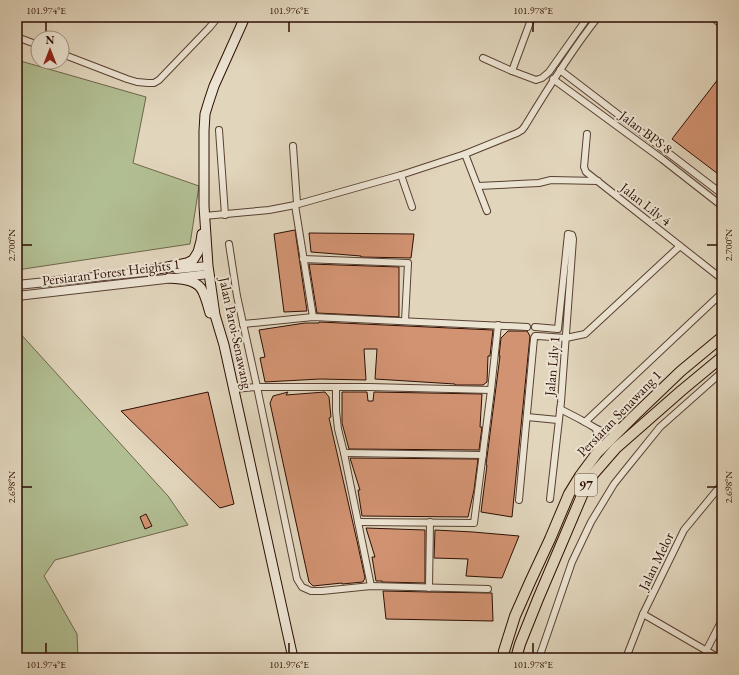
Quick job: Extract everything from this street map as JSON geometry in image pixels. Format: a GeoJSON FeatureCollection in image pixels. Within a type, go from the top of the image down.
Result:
{"type":"FeatureCollection","features":[{"type":"Feature","properties":{"kind":"main road","name":"Jalan Paroi-Senawang"},"geometry":{"type":"LineString","coordinates":[[245,17],[214,86],[205,114],[204,216],[208,270],[215,315],[224,345],[293,658]]}},
{"type":"Feature","properties":{"kind":"main road"},"geometry":{"type":"LineString","coordinates":[[148,271],[187,263],[193,260],[198,252],[201,241],[204,206]]}},
{"type":"Feature","properties":{"kind":"main road"},"geometry":{"type":"LineString","coordinates":[[169,278],[192,282],[203,291],[214,329],[224,345]]}},
{"type":"Feature","properties":{"kind":"main road","name":"Persiaran Senawang 1"},"geometry":{"type":"LineString","coordinates":[[503,658],[515,616],[569,494],[580,476],[597,453],[624,425],[681,370],[722,337]]}},
{"type":"Feature","properties":{"kind":"main road","name":"Persiaran Senawang 1"},"geometry":{"type":"LineString","coordinates":[[516,658],[538,599],[589,479],[616,448],[681,391],[722,358]]}},
{"type":"Feature","properties":{"kind":"street"},"geometry":{"type":"LineString","coordinates":[[70,57],[127,79],[137,82],[154,83],[159,80],[218,17]]}},
{"type":"Feature","properties":{"kind":"street"},"geometry":{"type":"LineString","coordinates":[[512,71],[532,17]]}},
{"type":"Feature","properties":{"kind":"street"},"geometry":{"type":"LineString","coordinates":[[483,58],[536,80],[542,78],[588,17]]}},
{"type":"Feature","properties":{"kind":"street"},"geometry":{"type":"LineString","coordinates":[[204,216],[269,210],[296,204],[401,175],[465,154],[517,133],[522,130],[553,79],[598,17]]}},
{"type":"Feature","properties":{"kind":"street"},"geometry":{"type":"LineString","coordinates":[[713,17],[722,25]]}},
{"type":"Feature","properties":{"kind":"street"},"geometry":{"type":"LineString","coordinates":[[17,37],[30,42]]}},
{"type":"Feature","properties":{"kind":"street"},"geometry":{"type":"LineString","coordinates":[[560,70],[722,194]]}},
{"type":"Feature","properties":{"kind":"street","name":"Jalan BPS 8"},"geometry":{"type":"LineString","coordinates":[[553,79],[630,134],[722,206]]}},
{"type":"Feature","properties":{"kind":"street"},"geometry":{"type":"LineString","coordinates":[[219,130],[225,215]]}},
{"type":"Feature","properties":{"kind":"street","name":"Jalan Lily 4"},"geometry":{"type":"LineString","coordinates":[[587,134],[584,167],[586,172],[722,279]]}},
{"type":"Feature","properties":{"kind":"street"},"geometry":{"type":"LineString","coordinates":[[293,146],[296,204],[303,259],[313,317]]}},
{"type":"Feature","properties":{"kind":"street"},"geometry":{"type":"LineString","coordinates":[[465,154],[487,211]]}},
{"type":"Feature","properties":{"kind":"street"},"geometry":{"type":"LineString","coordinates":[[401,175],[412,208]]}},
{"type":"Feature","properties":{"kind":"street"},"geometry":{"type":"LineString","coordinates":[[478,186],[540,183],[551,180],[598,182]]}},
{"type":"Feature","properties":{"kind":"street","name":"Jalan Lily 1"},"geometry":{"type":"LineString","coordinates":[[535,327],[558,329],[568,234],[572,235],[573,240],[566,338],[550,500]]}},
{"type":"Feature","properties":{"kind":"street"},"geometry":{"type":"LineString","coordinates":[[229,244],[237,296],[297,579],[302,587],[311,591],[371,586],[488,589]]}},
{"type":"Feature","properties":{"kind":"street"},"geometry":{"type":"LineString","coordinates":[[519,500],[535,336],[566,338],[585,334],[680,246]]}},
{"type":"Feature","properties":{"kind":"street"},"geometry":{"type":"LineString","coordinates":[[303,259],[408,263],[404,321]]}},
{"type":"Feature","properties":{"kind":"street","name":"Persiaran Forest Heights 1"},"geometry":{"type":"LineString","coordinates":[[17,285],[148,271],[208,270]]}},
{"type":"Feature","properties":{"kind":"street","name":"Persiaran Forest Heights 1"},"geometry":{"type":"LineString","coordinates":[[17,296],[169,278],[208,270]]}},
{"type":"Feature","properties":{"kind":"street"},"geometry":{"type":"LineString","coordinates":[[585,422],[722,293]]}},
{"type":"Feature","properties":{"kind":"street"},"geometry":{"type":"LineString","coordinates":[[243,324],[313,317],[527,327]]}},
{"type":"Feature","properties":{"kind":"street"},"geometry":{"type":"LineString","coordinates":[[358,522],[474,523],[498,325]]}},
{"type":"Feature","properties":{"kind":"street"},"geometry":{"type":"LineString","coordinates":[[539,658],[572,562],[591,522],[614,484],[660,427],[722,372]]}},
{"type":"Feature","properties":{"kind":"street"},"geometry":{"type":"LineString","coordinates":[[234,389],[257,387],[336,387],[491,390]]}},
{"type":"Feature","properties":{"kind":"street"},"geometry":{"type":"LineString","coordinates":[[336,387],[338,429],[371,586]]}},
{"type":"Feature","properties":{"kind":"street"},"geometry":{"type":"LineString","coordinates":[[560,409],[601,431],[613,430],[624,425]]}},
{"type":"Feature","properties":{"kind":"street"},"geometry":{"type":"LineString","coordinates":[[527,417],[558,420]]}},
{"type":"Feature","properties":{"kind":"street"},"geometry":{"type":"LineString","coordinates":[[596,429],[599,442],[597,453]]}},
{"type":"Feature","properties":{"kind":"street"},"geometry":{"type":"LineString","coordinates":[[344,453],[483,456]]}},
{"type":"Feature","properties":{"kind":"street","name":"Jalan Melor"},"geometry":{"type":"LineString","coordinates":[[626,658],[643,614],[684,530],[722,484]]}},
{"type":"Feature","properties":{"kind":"street"},"geometry":{"type":"LineString","coordinates":[[429,588],[430,522]]}},
{"type":"Feature","properties":{"kind":"street"},"geometry":{"type":"LineString","coordinates":[[643,614],[719,658]]}},
{"type":"Feature","properties":{"kind":"street"},"geometry":{"type":"LineString","coordinates":[[706,651],[722,620]]}},
{"type":"Feature","properties":{"kind":"green space"},"geometry":{"type":"Polygon","coordinates":[[[17,60],[30,64],[30,70],[52,70],[146,97],[133,163],[199,186],[190,244],[17,270],[17,60]]]}},
{"type":"Feature","properties":{"kind":"green space"},"geometry":{"type":"Polygon","coordinates":[[[17,330],[168,496],[188,525],[55,560],[44,576],[77,634],[78,658],[17,658],[17,330]]]}},
{"type":"Feature","properties":{"kind":"building"},"geometry":{"type":"Polygon","coordinates":[[[722,74],[722,177],[672,139],[722,74]]]}},
{"type":"Feature","properties":{"kind":"building"},"geometry":{"type":"Polygon","coordinates":[[[295,230],[307,311],[284,312],[274,234],[295,230]]]}},
{"type":"Feature","properties":{"kind":"building"},"geometry":{"type":"Polygon","coordinates":[[[309,233],[414,234],[411,258],[361,257],[311,252],[309,233]]]}},
{"type":"Feature","properties":{"kind":"building"},"geometry":{"type":"Polygon","coordinates":[[[309,264],[399,267],[399,317],[317,313],[309,264]]]}},
{"type":"Feature","properties":{"kind":"building"},"geometry":{"type":"Polygon","coordinates":[[[319,322],[493,330],[490,356],[488,356],[487,382],[483,385],[455,385],[375,379],[377,349],[364,349],[366,380],[320,379],[265,382],[260,358],[265,357],[259,330],[319,322]]]}},
{"type":"Feature","properties":{"kind":"building"},"geometry":{"type":"Polygon","coordinates":[[[508,331],[527,331],[530,336],[512,517],[481,512],[501,338],[508,331]]]}},
{"type":"Feature","properties":{"kind":"building"},"geometry":{"type":"Polygon","coordinates":[[[208,392],[234,504],[220,508],[121,411],[208,392]]]}},
{"type":"Feature","properties":{"kind":"building"},"geometry":{"type":"Polygon","coordinates":[[[288,392],[286,395],[325,392],[329,397],[331,417],[329,418],[365,578],[363,582],[313,586],[309,582],[270,403],[273,396],[288,392]]]}},
{"type":"Feature","properties":{"kind":"building"},"geometry":{"type":"Polygon","coordinates":[[[342,392],[367,392],[368,401],[373,401],[374,392],[482,394],[480,427],[482,427],[479,450],[349,449],[342,423],[342,392]]]}},
{"type":"Feature","properties":{"kind":"building"},"geometry":{"type":"Polygon","coordinates":[[[350,458],[478,459],[474,490],[468,517],[362,516],[358,490],[360,490],[350,458]]]}},
{"type":"Feature","properties":{"kind":"building"},"geometry":{"type":"Polygon","coordinates":[[[146,514],[152,526],[145,529],[140,517],[146,514]]]}},
{"type":"Feature","properties":{"kind":"building"},"geometry":{"type":"Polygon","coordinates":[[[366,528],[425,530],[425,583],[376,581],[372,557],[375,557],[366,528]]]}},
{"type":"Feature","properties":{"kind":"building"},"geometry":{"type":"Polygon","coordinates":[[[435,530],[519,536],[502,578],[466,576],[468,559],[434,558],[435,530]]]}},
{"type":"Feature","properties":{"kind":"building"},"geometry":{"type":"Polygon","coordinates":[[[383,591],[492,593],[493,621],[386,619],[383,591]]]}}]}
